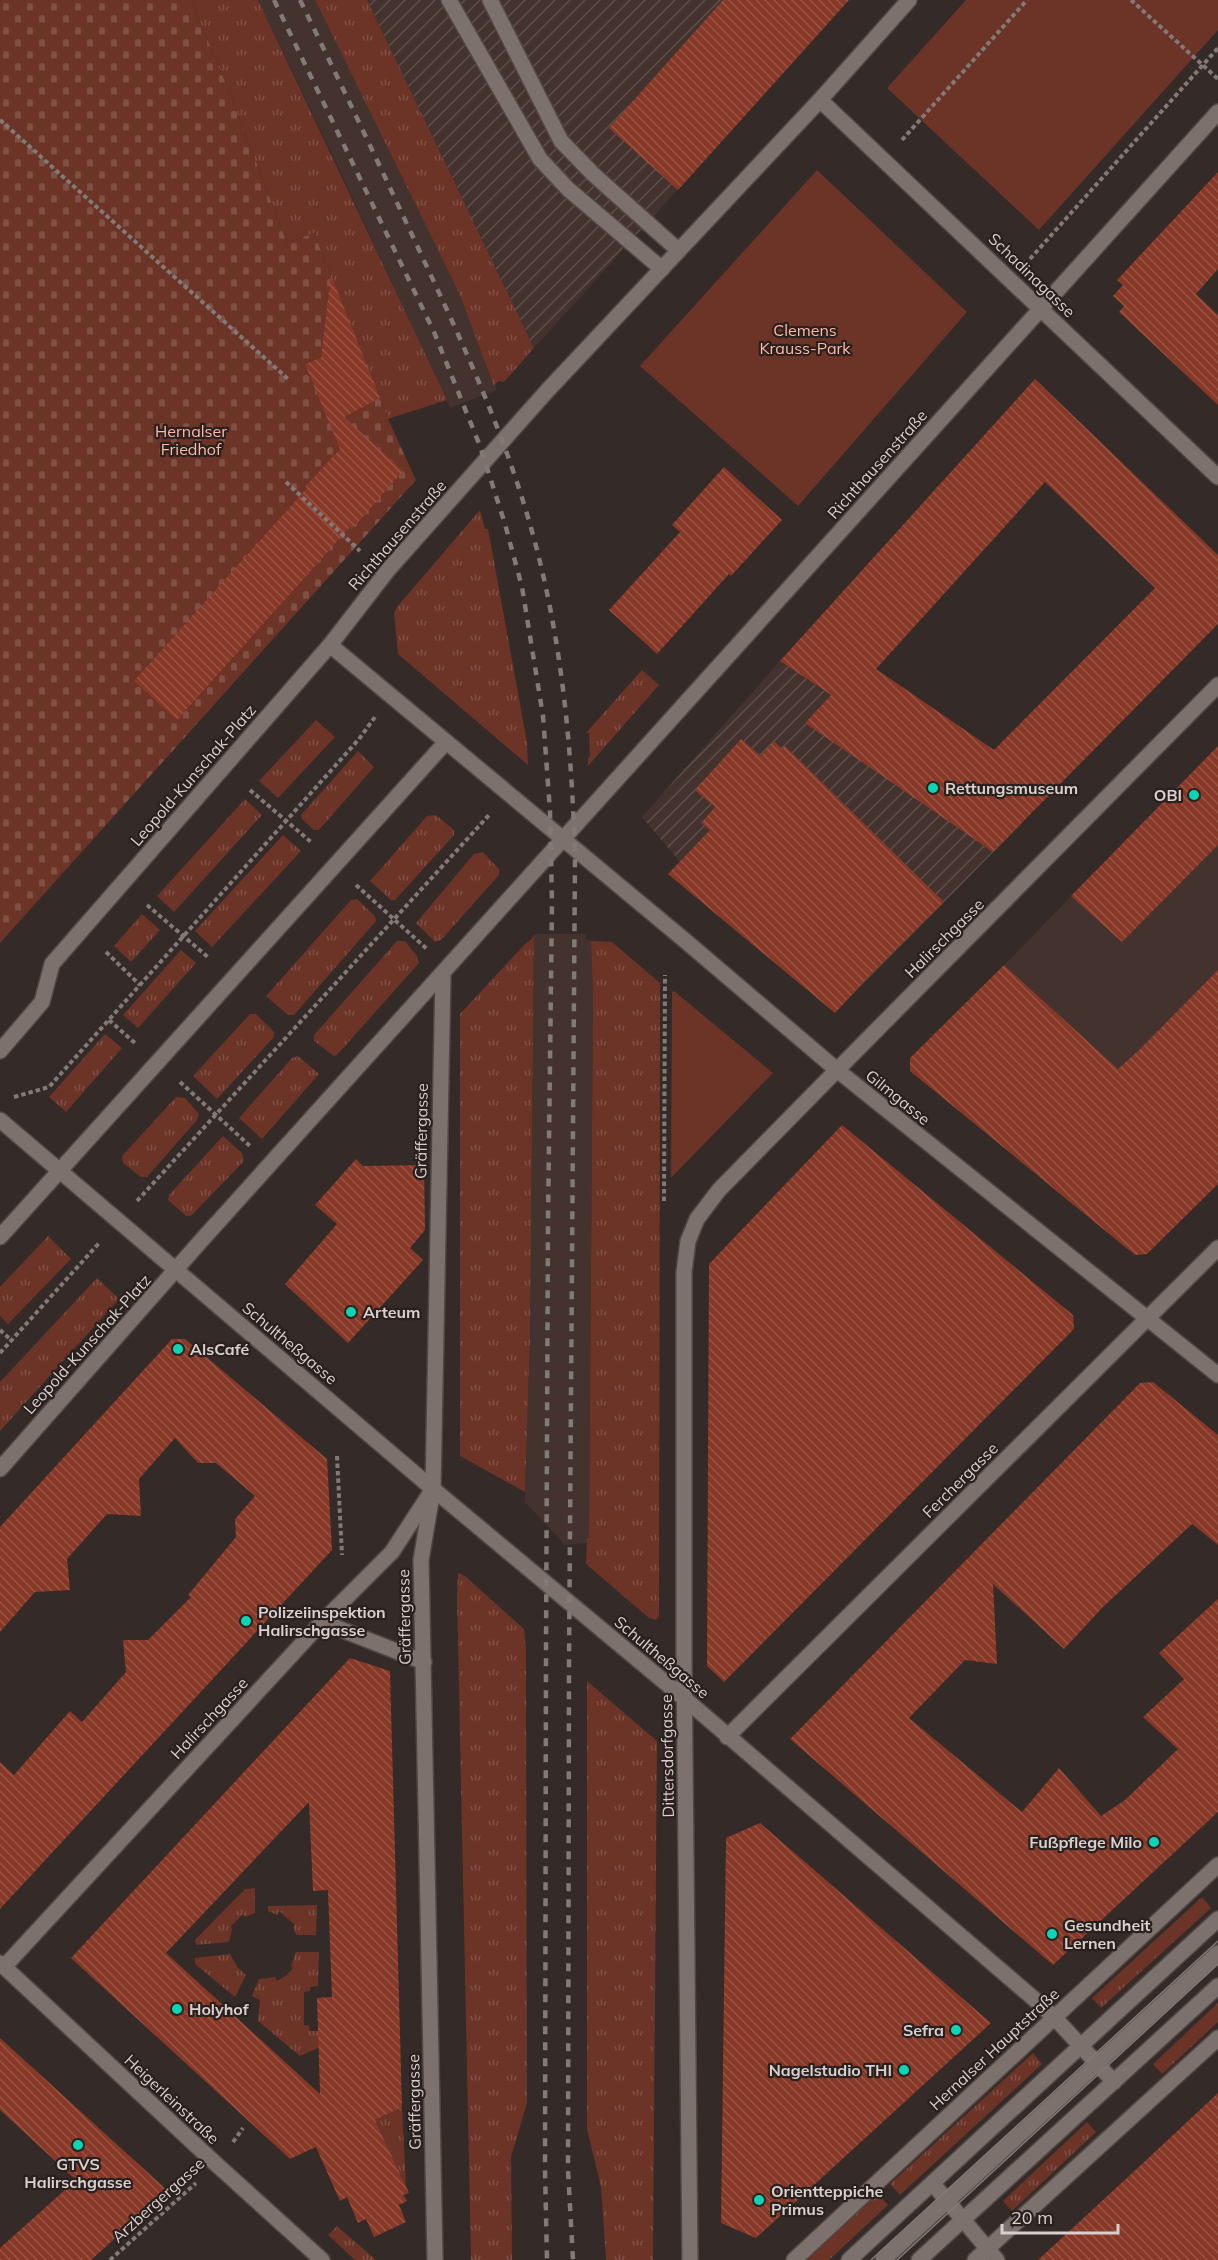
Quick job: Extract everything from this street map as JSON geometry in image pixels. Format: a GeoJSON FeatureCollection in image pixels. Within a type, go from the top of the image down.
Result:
{"type":"FeatureCollection","features":[{"type":"Feature","properties":{"kind":"street"},"geometry":{"type":"LineString","coordinates":[[449,0],[540,159],[568,189],[662,269]]}},
{"type":"Feature","properties":{"kind":"street"},"geometry":{"type":"LineString","coordinates":[[490,0],[561,141],[593,174],[678,250]]}},
{"type":"Feature","properties":{"kind":"street","name":"Richthausenstraße"},"geometry":{"type":"LineString","coordinates":[[330,645],[388,570],[547,391],[820,100],[909,0]]}},
{"type":"Feature","properties":{"kind":"street","name":"Schadinagasse"},"geometry":{"type":"LineString","coordinates":[[820,100],[1218,477]]}},
{"type":"Feature","properties":{"kind":"street","name":"Richthausenstraße"},"geometry":{"type":"LineString","coordinates":[[563,840],[1218,112]]}},
{"type":"Feature","properties":{"kind":"street"},"geometry":{"type":"LineString","coordinates":[[330,645],[563,840]]}},
{"type":"Feature","properties":{"kind":"street","name":"Leopold-Kunschak-Platz"},"geometry":{"type":"LineString","coordinates":[[0,1051],[42,1002],[52,964],[330,645]]}},
{"type":"Feature","properties":{"kind":"street","name":"Halirschgasse"},"geometry":{"type":"LineString","coordinates":[[697,1219],[719,1190],[1218,685]]}},
{"type":"Feature","properties":{"kind":"street"},"geometry":{"type":"LineString","coordinates":[[0,1237],[61,1172],[446,742]]}},
{"type":"Feature","properties":{"kind":"street","name":"Leopold-Kunschak-Platz"},"geometry":{"type":"LineString","coordinates":[[0,1469],[563,840]]}},
{"type":"Feature","properties":{"kind":"street","name":"Gilmgasse"},"geometry":{"type":"LineString","coordinates":[[563,840],[837,1071],[1218,1375]]}},
{"type":"Feature","properties":{"kind":"street","name":"Gräffergasse"},"geometry":{"type":"LineString","coordinates":[[435,2260],[421,1560],[433,1489],[446,971]]}},
{"type":"Feature","properties":{"kind":"street","name":"Leopold-Kunschak-Platz"},"geometry":{"type":"LineString","coordinates":[[0,1120],[176,1270]]}},
{"type":"Feature","properties":{"kind":"street","name":"Dittersdorfgasse"},"geometry":{"type":"LineString","coordinates":[[690,2260],[684,1272],[688,1241],[697,1219]]}},
{"type":"Feature","properties":{"kind":"street","name":"Ferchergasse"},"geometry":{"type":"LineString","coordinates":[[727,1737],[1218,1248]]}},
{"type":"Feature","properties":{"kind":"street","name":"Schultheßgasse"},"geometry":{"type":"LineString","coordinates":[[176,1270],[433,1489],[685,1699],[1054,2017],[1114,2082]]}},
{"type":"Feature","properties":{"kind":"street","name":"Halirschgasse"},"geometry":{"type":"LineString","coordinates":[[2,1965],[322,1622],[392,1552],[433,1489]]}},
{"type":"Feature","properties":{"kind":"street"},"geometry":{"type":"LineString","coordinates":[[322,1622],[424,1662]]}},
{"type":"Feature","properties":{"kind":"street","name":"Hernalser Hauptstraße"},"geometry":{"type":"LineString","coordinates":[[794,2260],[1218,1865]]}},
{"type":"Feature","properties":{"kind":"street"},"geometry":{"type":"LineString","coordinates":[[849,2260],[1218,1919]]}},
{"type":"Feature","properties":{"kind":"street"},"geometry":{"type":"LineString","coordinates":[[883,2260],[1218,1953]]}},
{"type":"Feature","properties":{"kind":"street","name":"Heigerleinstraße"},"geometry":{"type":"LineString","coordinates":[[2,1965],[322,2260]]}},
{"type":"Feature","properties":{"kind":"street"},"geometry":{"type":"LineString","coordinates":[[919,2260],[1218,1986]]}},
{"type":"Feature","properties":{"kind":"street"},"geometry":{"type":"LineString","coordinates":[[975,2260],[992,2254],[1218,2038]]}},
{"type":"Feature","properties":{"kind":"street"},"geometry":{"type":"LineString","coordinates":[[933,2184],[992,2254]]}},
{"type":"Feature","properties":{"kind":"path"},"geometry":{"type":"LineString","coordinates":[[883,160],[1027,0]]}},
{"type":"Feature","properties":{"kind":"path"},"geometry":{"type":"LineString","coordinates":[[1131,0],[1218,79]]}},
{"type":"Feature","properties":{"kind":"path"},"geometry":{"type":"LineString","coordinates":[[1030,259],[1218,48]]}},
{"type":"Feature","properties":{"kind":"path"},"geometry":{"type":"LineString","coordinates":[[0,120],[288,379]]}},
{"type":"Feature","properties":{"kind":"path"},"geometry":{"type":"LineString","coordinates":[[286,482],[360,551]]}},
{"type":"Feature","properties":{"kind":"path"},"geometry":{"type":"LineString","coordinates":[[6,1103],[13,1097],[49,1087],[359,739],[391,696]]}},
{"type":"Feature","properties":{"kind":"path"},"geometry":{"type":"LineString","coordinates":[[250,790],[311,842]]}},
{"type":"Feature","properties":{"kind":"path"},"geometry":{"type":"LineString","coordinates":[[0,1353],[508,794]]}},
{"type":"Feature","properties":{"kind":"path"},"geometry":{"type":"LineString","coordinates":[[356,885],[446,971]]}},
{"type":"Feature","properties":{"kind":"path"},"geometry":{"type":"LineString","coordinates":[[147,905],[209,958]]}},
{"type":"Feature","properties":{"kind":"path"},"geometry":{"type":"LineString","coordinates":[[106,952],[140,985]]}},
{"type":"Feature","properties":{"kind":"path"},"geometry":{"type":"LineString","coordinates":[[664,1201],[665,975]]}},
{"type":"Feature","properties":{"kind":"path"},"geometry":{"type":"LineString","coordinates":[[109,1020],[135,1043]]}},
{"type":"Feature","properties":{"kind":"path"},"geometry":{"type":"LineString","coordinates":[[180,1082],[271,1165]]}},
{"type":"Feature","properties":{"kind":"path"},"geometry":{"type":"LineString","coordinates":[[0,1330],[11,1340]]}},
{"type":"Feature","properties":{"kind":"path"},"geometry":{"type":"LineString","coordinates":[[337,1456],[342,1555]]}},
{"type":"Feature","properties":{"kind":"path","name":"Arzbergergasse"},"geometry":{"type":"LineString","coordinates":[[110,2260],[216,2164],[243,2128]]}},
{"type":"Feature","properties":{"kind":"shaded area"},"geometry":{"type":"Polygon","coordinates":[[[258,0],[315,0],[459,293],[497,390],[450,408],[258,0]]]}},
{"type":"Feature","properties":{"kind":"shaded area"},"geometry":{"type":"Polygon","coordinates":[[[367,0],[849,0],[534,348],[367,0]]]}},
{"type":"Feature","properties":{"kind":"shaded area"},"geometry":{"type":"Polygon","coordinates":[[[780,661],[1020,825],[835,1013],[668,874],[680,862],[642,817],[780,661]]]}},
{"type":"Feature","properties":{"kind":"shaded area"},"geometry":{"type":"Polygon","coordinates":[[[1218,746],[1218,1184],[1147,1254],[1135,1255],[1056,1191],[1148,1097],[1004,965],[1218,746]]]}},
{"type":"Feature","properties":{"kind":"shaded area"},"geometry":{"type":"Polygon","coordinates":[[[534,934],[586,934],[586,939],[591,941],[593,997],[589,1538],[587,1543],[565,1545],[525,1502],[530,1340],[534,934]]]}},
{"type":"Feature","properties":{"kind":"green space","name":"Hernalser Friedhof"},"geometry":{"type":"Polygon","coordinates":[[[0,0],[191,0],[287,243],[314,233],[388,419],[416,480],[0,943],[0,0]]]}},
{"type":"Feature","properties":{"kind":"green space"},"geometry":{"type":"Polygon","coordinates":[[[191,0],[258,0],[447,400],[388,419],[314,233],[287,243],[191,0]]]}},
{"type":"Feature","properties":{"kind":"green space"},"geometry":{"type":"Polygon","coordinates":[[[315,0],[367,0],[534,348],[504,382],[498,381],[494,386],[459,293],[315,0]]]}},
{"type":"Feature","properties":{"kind":"green space"},"geometry":{"type":"Polygon","coordinates":[[[966,0],[1218,0],[1218,30],[1039,230],[887,88],[966,0]]]}},
{"type":"Feature","properties":{"kind":"green space","name":"Clemens Krauss-Park"},"geometry":{"type":"Polygon","coordinates":[[[817,170],[967,312],[798,506],[640,366],[817,170]]]}},
{"type":"Feature","properties":{"kind":"green space"},"geometry":{"type":"Polygon","coordinates":[[[480,510],[485,529],[488,529],[527,742],[528,765],[398,654],[394,613],[397,607],[480,510]]]}},
{"type":"Feature","properties":{"kind":"green space"},"geometry":{"type":"Polygon","coordinates":[[[642,670],[659,685],[588,766],[589,733],[586,733],[642,670]]]}},
{"type":"Feature","properties":{"kind":"green space"},"geometry":{"type":"Polygon","coordinates":[[[316,720],[335,737],[278,798],[259,781],[316,720]]]}},
{"type":"Feature","properties":{"kind":"green space"},"geometry":{"type":"Polygon","coordinates":[[[358,751],[374,767],[319,830],[314,830],[302,819],[301,815],[358,751]]]}},
{"type":"Feature","properties":{"kind":"green space"},"geometry":{"type":"Polygon","coordinates":[[[245,799],[262,815],[174,912],[157,896],[245,799]]]}},
{"type":"Feature","properties":{"kind":"green space"},"geometry":{"type":"Polygon","coordinates":[[[436,815],[454,830],[454,835],[395,900],[391,900],[370,881],[427,816],[436,815]]]}},
{"type":"Feature","properties":{"kind":"green space"},"geometry":{"type":"Polygon","coordinates":[[[283,835],[301,851],[212,947],[195,931],[283,835]]]}},
{"type":"Feature","properties":{"kind":"green space"},"geometry":{"type":"Polygon","coordinates":[[[483,852],[499,869],[499,875],[441,940],[435,942],[416,923],[474,854],[483,852]]]}},
{"type":"Feature","properties":{"kind":"green space"},"geometry":{"type":"Polygon","coordinates":[[[357,899],[375,916],[376,921],[294,1015],[288,1015],[266,996],[351,900],[357,899]]]}},
{"type":"Feature","properties":{"kind":"green space"},"geometry":{"type":"Polygon","coordinates":[[[142,914],[160,930],[131,962],[114,946],[142,914]]]}},
{"type":"Feature","properties":{"kind":"green space"},"geometry":{"type":"Polygon","coordinates":[[[534,934],[530,1340],[525,1492],[460,1456],[460,1014],[532,939],[534,934]]]}},
{"type":"Feature","properties":{"kind":"green space"},"geometry":{"type":"Polygon","coordinates":[[[397,941],[405,941],[417,956],[419,963],[334,1056],[314,1041],[314,1035],[397,941]]]}},
{"type":"Feature","properties":{"kind":"green space"},"geometry":{"type":"Polygon","coordinates":[[[591,941],[612,942],[660,983],[659,1616],[656,1620],[649,1618],[586,1564],[587,1539],[589,1538],[593,997],[591,941]]]}},
{"type":"Feature","properties":{"kind":"green space"},"geometry":{"type":"Polygon","coordinates":[[[181,950],[196,963],[138,1028],[123,1015],[181,950]]]}},
{"type":"Feature","properties":{"kind":"green space"},"geometry":{"type":"Polygon","coordinates":[[[674,991],[773,1073],[671,1178],[672,992],[674,991]]]}},
{"type":"Feature","properties":{"kind":"green space"},"geometry":{"type":"Polygon","coordinates":[[[250,1014],[256,1014],[274,1032],[274,1037],[217,1099],[193,1076],[250,1014]]]}},
{"type":"Feature","properties":{"kind":"green space"},"geometry":{"type":"Polygon","coordinates":[[[105,1034],[122,1048],[66,1112],[49,1097],[105,1034]]]}},
{"type":"Feature","properties":{"kind":"green space"},"geometry":{"type":"Polygon","coordinates":[[[298,1056],[319,1074],[262,1139],[239,1118],[292,1058],[298,1056]]]}},
{"type":"Feature","properties":{"kind":"green space"},"geometry":{"type":"Polygon","coordinates":[[[176,1097],[185,1098],[199,1114],[197,1120],[147,1177],[141,1177],[123,1163],[122,1156],[176,1097]]]}},
{"type":"Feature","properties":{"kind":"green space"},"geometry":{"type":"Polygon","coordinates":[[[223,1136],[242,1153],[244,1161],[191,1216],[186,1216],[168,1200],[169,1195],[223,1136]]]}},
{"type":"Feature","properties":{"kind":"green space"},"geometry":{"type":"Polygon","coordinates":[[[48,1236],[71,1259],[8,1324],[0,1316],[0,1287],[48,1236]]]}},
{"type":"Feature","properties":{"kind":"green space"},"geometry":{"type":"Polygon","coordinates":[[[97,1278],[119,1299],[0,1431],[0,1382],[97,1278]]]}},
{"type":"Feature","properties":{"kind":"green space"},"geometry":{"type":"Polygon","coordinates":[[[458,1573],[465,1576],[524,1629],[526,1651],[527,2103],[511,2157],[512,2260],[471,2260],[458,1573]]]}},
{"type":"Feature","properties":{"kind":"green space"},"geometry":{"type":"Polygon","coordinates":[[[587,1681],[657,1741],[653,2260],[606,2260],[601,2187],[587,2129],[587,1681]]]}},
{"type":"Feature","properties":{"kind":"green space"},"geometry":{"type":"Polygon","coordinates":[[[255,1888],[255,1913],[245,1917],[243,1914],[231,1926],[229,1942],[196,1945],[195,1940],[245,1889],[255,1888]]]}},
{"type":"Feature","properties":{"kind":"green space"},"geometry":{"type":"Polygon","coordinates":[[[1202,1897],[1211,1908],[1101,2008],[1092,1998],[1202,1897]]]}},
{"type":"Feature","properties":{"kind":"green space"},"geometry":{"type":"Polygon","coordinates":[[[317,1905],[316,1935],[296,1935],[293,1927],[295,1925],[279,1911],[277,1915],[268,1911],[268,1906],[317,1905]]]}},
{"type":"Feature","properties":{"kind":"green space"},"geometry":{"type":"Polygon","coordinates":[[[296,1952],[319,1952],[318,1986],[310,1987],[310,1991],[304,1992],[304,2025],[309,2026],[310,2031],[320,2031],[320,2047],[300,2056],[258,2021],[260,2000],[252,1996],[259,1979],[275,1977],[277,1981],[287,1975],[293,1968],[291,1966],[296,1952]]]}},
{"type":"Feature","properties":{"kind":"green space"},"geometry":{"type":"Polygon","coordinates":[[[230,1954],[238,1968],[246,1975],[235,1997],[195,1964],[195,1958],[230,1954]]]}},
{"type":"Feature","properties":{"kind":"green space"},"geometry":{"type":"Polygon","coordinates":[[[1218,2003],[1218,2022],[1162,2074],[1153,2064],[1218,2003]]]}},
{"type":"Feature","properties":{"kind":"green space"},"geometry":{"type":"Polygon","coordinates":[[[1033,2053],[1042,2064],[900,2195],[890,2184],[1033,2053]]]}},
{"type":"Feature","properties":{"kind":"green space"},"geometry":{"type":"Polygon","coordinates":[[[402,2107],[406,2186],[375,2120],[402,2107]]]}},
{"type":"Feature","properties":{"kind":"green space"},"geometry":{"type":"Polygon","coordinates":[[[1087,2122],[1096,2132],[1012,2211],[1003,2201],[1087,2122]]]}},
{"type":"Feature","properties":{"kind":"green space"},"geometry":{"type":"Polygon","coordinates":[[[878,2194],[888,2205],[829,2260],[804,2260],[878,2194]]]}},
{"type":"Feature","properties":{"kind":"green space"},"geometry":{"type":"Polygon","coordinates":[[[337,2226],[376,2260],[355,2260],[328,2235],[337,2226]]]}},
{"type":"Feature","properties":{"kind":"building"},"geometry":{"type":"Polygon","coordinates":[[[723,0],[849,0],[678,190],[609,128],[723,0]]]}},
{"type":"Feature","properties":{"kind":"building"},"geometry":{"type":"Polygon","coordinates":[[[1218,172],[1218,269],[1196,294],[1218,315],[1218,405],[1119,312],[1124,306],[1113,296],[1123,285],[1117,280],[1218,172]]]}},
{"type":"Feature","properties":{"kind":"building"},"geometry":{"type":"Polygon","coordinates":[[[331,275],[380,398],[344,417],[403,471],[177,720],[134,681],[340,449],[305,364],[321,358],[331,275]]]}},
{"type":"Feature","properties":{"kind":"building"},"geometry":{"type":"Polygon","coordinates":[[[1035,379],[1218,555],[1218,624],[993,852],[805,723],[831,695],[780,661],[1035,379]],[[1045,482],[876,669],[994,750],[1155,588],[1045,482]]]}},
{"type":"Feature","properties":{"kind":"building"},"geometry":{"type":"Polygon","coordinates":[[[724,467],[782,520],[731,576],[729,574],[657,654],[609,610],[680,532],[672,525],[724,467]]]}},
{"type":"Feature","properties":{"kind":"building"},"geometry":{"type":"Polygon","coordinates":[[[741,739],[761,756],[774,741],[782,749],[785,746],[944,902],[835,1013],[668,874],[710,830],[701,823],[715,807],[695,790],[741,739]]]}},
{"type":"Feature","properties":{"kind":"building","name":"OBI"},"geometry":{"type":"Polygon","coordinates":[[[1218,746],[1218,845],[1122,942],[1071,896],[1218,746]]]}},
{"type":"Feature","properties":{"kind":"building"},"geometry":{"type":"Polygon","coordinates":[[[1004,965],[1118,1069],[1218,970],[1218,1184],[1147,1254],[1135,1255],[910,1071],[910,1058],[1004,965]]]}},
{"type":"Feature","properties":{"kind":"building"},"geometry":{"type":"Polygon","coordinates":[[[842,1125],[1073,1315],[1074,1329],[724,1682],[707,1666],[709,1264],[842,1125]]]}},
{"type":"Feature","properties":{"kind":"building"},"geometry":{"type":"Polygon","coordinates":[[[356,1159],[363,1166],[424,1165],[425,1230],[410,1248],[423,1260],[348,1343],[285,1284],[337,1224],[315,1205],[356,1159]]]}},
{"type":"Feature","properties":{"kind":"building"},"geometry":{"type":"Polygon","coordinates":[[[172,1339],[185,1339],[327,1459],[332,1550],[0,1909],[0,1762],[14,1775],[70,1711],[82,1722],[126,1672],[123,1640],[148,1640],[191,1597],[188,1595],[236,1537],[235,1519],[255,1496],[216,1463],[198,1463],[175,1438],[139,1479],[141,1516],[107,1514],[67,1559],[70,1590],[35,1592],[0,1632],[0,1527],[172,1339]]]}},
{"type":"Feature","properties":{"kind":"building"},"geometry":{"type":"Polygon","coordinates":[[[1153,1382],[1218,1435],[1218,1545],[1192,1524],[1103,1607],[1064,1649],[993,1584],[997,1664],[965,1660],[909,1718],[1022,1812],[1059,1768],[1101,1816],[1125,1800],[1178,1749],[1143,1717],[1184,1679],[1159,1653],[1218,1599],[1218,1812],[1053,1965],[790,1739],[1140,1383],[1153,1382]]]}},
{"type":"Feature","properties":{"kind":"building","name":"Holyhof"},"geometry":{"type":"Polygon","coordinates":[[[350,1658],[390,1671],[402,2107],[375,2120],[409,2193],[403,2195],[407,2201],[399,2205],[406,2222],[374,2237],[366,2219],[358,2223],[347,2197],[340,2201],[316,2147],[290,2159],[71,1958],[350,1658]],[[309,1802],[166,1953],[320,2094],[317,1998],[332,1997],[328,1890],[313,1891],[309,1802]]]}},
{"type":"Feature","properties":{"kind":"building"},"geometry":{"type":"Polygon","coordinates":[[[760,1823],[991,2023],[756,2238],[721,2223],[726,1838],[760,1823]]]}},
{"type":"Feature","properties":{"kind":"building","name":"GTVS Halirschgasse"},"geometry":{"type":"Polygon","coordinates":[[[0,2038],[168,2191],[91,2260],[0,2260],[0,2248],[76,2180],[0,2110],[0,2038]]]}},
{"type":"Feature","properties":{"kind":"building"},"geometry":{"type":"Polygon","coordinates":[[[1218,2093],[1218,2260],[1038,2260],[1142,2164],[1218,2093]]]}},
{"type":"Feature","properties":{"kind":"tram line"},"geometry":{"type":"LineString","coordinates":[[871,2260],[1218,1941]]}},
{"type":"Feature","properties":{"kind":"tram line"},"geometry":{"type":"LineString","coordinates":[[897,2260],[1218,1964]]}},
{"type":"Feature","properties":{"kind":"railway"},"geometry":{"type":"LineString","coordinates":[[274,0],[434,332],[480,446],[522,587],[543,716],[550,811],[552,902],[546,1652],[545,2169],[547,2260]]}},
{"type":"Feature","properties":{"kind":"railway"},"geometry":{"type":"LineString","coordinates":[[300,0],[437,289],[486,398],[500,435],[537,550],[560,664],[565,703],[575,858],[568,2170],[573,2260]]}},
{"type":"Feature","properties":{"kind":"place","name":"Rettungsmuseum"},"geometry":{"type":"Point","coordinates":[933,788]}},
{"type":"Feature","properties":{"kind":"place","name":"OBI"},"geometry":{"type":"Point","coordinates":[1194,795]}},
{"type":"Feature","properties":{"kind":"place","name":"Arteum"},"geometry":{"type":"Point","coordinates":[351,1312]}},
{"type":"Feature","properties":{"kind":"place","name":"AlsCafé"},"geometry":{"type":"Point","coordinates":[178,1349]}},
{"type":"Feature","properties":{"kind":"place","name":"Polizeiinspektion Halirschgasse"},"geometry":{"type":"Point","coordinates":[246,1621]}},
{"type":"Feature","properties":{"kind":"place","name":"Fußpflege Milo"},"geometry":{"type":"Point","coordinates":[1154,1842]}},
{"type":"Feature","properties":{"kind":"place","name":"Gesundheit Lernen"},"geometry":{"type":"Point","coordinates":[1052,1934]}},
{"type":"Feature","properties":{"kind":"place","name":"Holyhof"},"geometry":{"type":"Point","coordinates":[177,2009]}},
{"type":"Feature","properties":{"kind":"place","name":"Sefra"},"geometry":{"type":"Point","coordinates":[956,2030]}},
{"type":"Feature","properties":{"kind":"place","name":"Nagelstudio THI"},"geometry":{"type":"Point","coordinates":[904,2070]}},
{"type":"Feature","properties":{"kind":"place","name":"GTVS Halirschgasse"},"geometry":{"type":"Point","coordinates":[78,2145]}},
{"type":"Feature","properties":{"kind":"place","name":"Orientteppiche Primus"},"geometry":{"type":"Point","coordinates":[759,2200]}}]}
